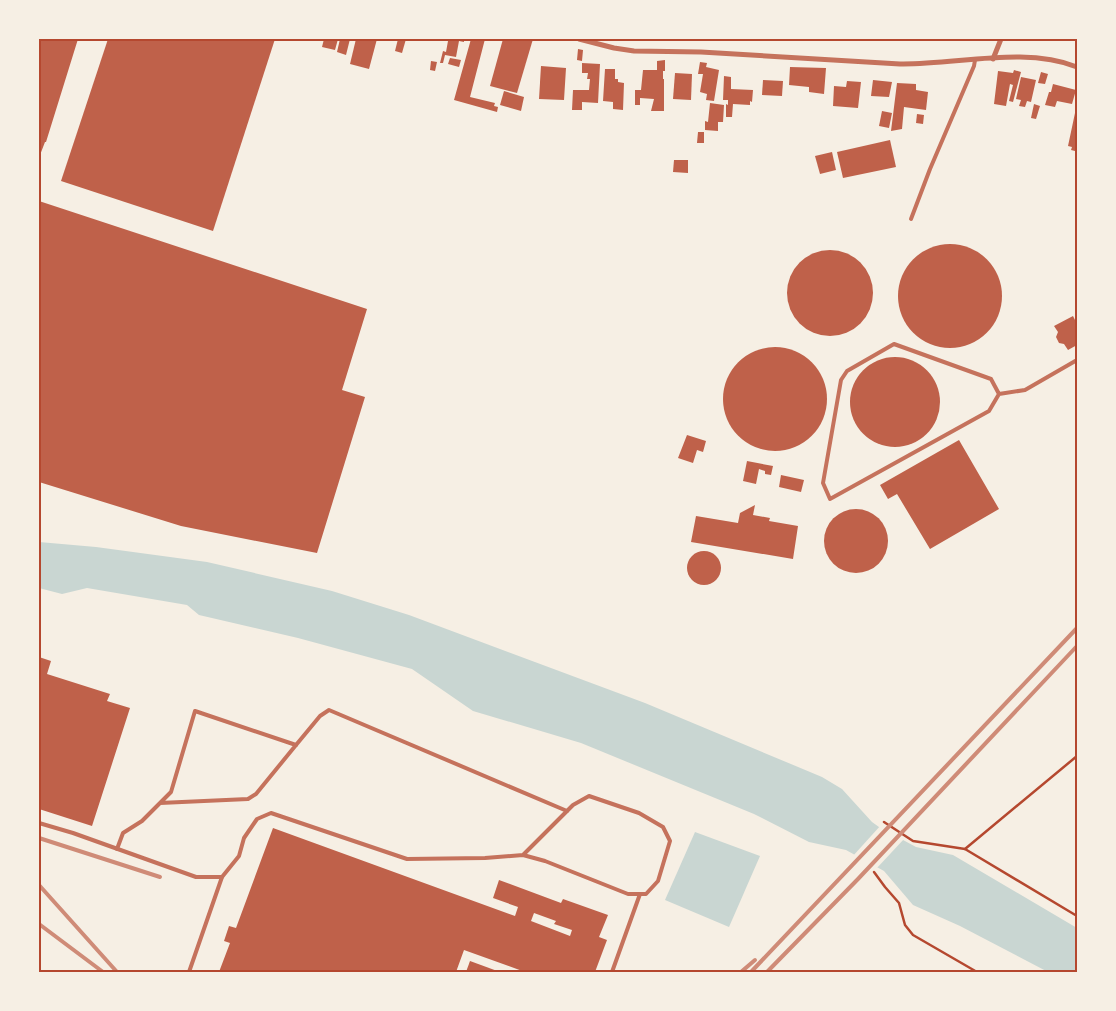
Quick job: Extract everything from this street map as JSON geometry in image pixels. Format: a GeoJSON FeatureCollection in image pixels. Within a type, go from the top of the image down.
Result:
{"type":"FeatureCollection","features":[{"type":"Feature","properties":{"kind":"street"},"geometry":{"type":"LineString","coordinates":[[579,39],[634,51],[701,52],[900,64],[1034,57],[1053,60],[1077,68]]}},
{"type":"Feature","properties":{"kind":"street"},"geometry":{"type":"LineString","coordinates":[[994,59],[1001,39]]}},
{"type":"Feature","properties":{"kind":"lane"},"geometry":{"type":"LineString","coordinates":[[911,219],[975,60]]}},
{"type":"Feature","properties":{"kind":"lane"},"geometry":{"type":"LineString","coordinates":[[894,344],[991,379],[999,394],[989,411],[830,499],[824,483],[841,380],[847,371],[894,344]]}},
{"type":"Feature","properties":{"kind":"lane"},"geometry":{"type":"LineString","coordinates":[[999,394],[1025,390],[1077,360]]}},
{"type":"Feature","properties":{"kind":"lane"},"geometry":{"type":"LineString","coordinates":[[160,803],[248,799],[256,794],[320,716],[329,710],[567,811]]}},
{"type":"Feature","properties":{"kind":"lane"},"geometry":{"type":"LineString","coordinates":[[117,849],[124,833],[142,821],[171,792],[195,711],[296,745]]}},
{"type":"Feature","properties":{"kind":"lane"},"geometry":{"type":"LineString","coordinates":[[189,972],[222,877],[239,856],[244,838],[257,819],[271,812],[407,859],[485,858],[523,855],[545,861],[628,894],[646,894],[658,881],[670,841],[663,827],[639,813],[589,796],[573,805],[523,855]]}},
{"type":"Feature","properties":{"kind":"lane"},"geometry":{"type":"LineString","coordinates":[[39,823],[196,877],[222,877]]}},
{"type":"Feature","properties":{"kind":"lane"},"geometry":{"type":"LineString","coordinates":[[612,972],[640,894]]}},
{"type":"Feature","properties":{"kind":"path"},"geometry":{"type":"LineString","coordinates":[[965,849],[1077,756]]}},
{"type":"Feature","properties":{"kind":"path"},"geometry":{"type":"LineString","coordinates":[[884,822],[913,840],[965,849],[1077,916]]}},
{"type":"Feature","properties":{"kind":"path"},"geometry":{"type":"LineString","coordinates":[[874,872],[899,903],[905,925],[913,935],[977,972]]}},
{"type":"Feature","properties":{"kind":"shaded area"},"geometry":{"type":"Polygon","coordinates":[[[39,542],[96,547],[207,562],[332,591],[409,615],[645,703],[822,777],[842,789],[872,822],[879,827],[916,847],[953,855],[1077,928],[1077,972],[1048,972],[960,926],[913,905],[884,871],[846,850],[809,842],[754,814],[581,743],[473,711],[412,669],[298,638],[199,615],[187,605],[87,588],[62,594],[39,588],[39,542]]]}},
{"type":"Feature","properties":{"kind":"shaded area"},"geometry":{"type":"Polygon","coordinates":[[[695,832],[760,856],[729,927],[665,900],[695,832]]]}},
{"type":"Feature","properties":{"kind":"pier"},"geometry":{"type":"Polygon","coordinates":[[[881,825],[905,838],[876,869],[852,857],[881,825]]]}},
{"type":"Feature","properties":{"kind":"building"},"geometry":{"type":"Polygon","coordinates":[[[39,39],[78,39],[46,142],[40,155],[39,154],[39,39]]]}},
{"type":"Feature","properties":{"kind":"building"},"geometry":{"type":"Polygon","coordinates":[[[108,39],[275,39],[213,231],[61,181],[108,39]]]}},
{"type":"Feature","properties":{"kind":"building"},"geometry":{"type":"Polygon","coordinates":[[[324,39],[338,39],[335,50],[322,47],[324,39]]]}},
{"type":"Feature","properties":{"kind":"building"},"geometry":{"type":"Polygon","coordinates":[[[340,39],[350,39],[346,55],[337,52],[340,39]]]}},
{"type":"Feature","properties":{"kind":"building"},"geometry":{"type":"Polygon","coordinates":[[[356,39],[377,39],[369,69],[350,64],[356,39]]]}},
{"type":"Feature","properties":{"kind":"building"},"geometry":{"type":"Polygon","coordinates":[[[398,39],[406,39],[402,53],[395,51],[398,39]]]}},
{"type":"Feature","properties":{"kind":"building"},"geometry":{"type":"Polygon","coordinates":[[[443,39],[464,39],[464,42],[459,41],[456,57],[445,55],[443,63],[440,63],[443,51],[446,52],[448,41],[443,39]]]}},
{"type":"Feature","properties":{"kind":"building"},"geometry":{"type":"Polygon","coordinates":[[[471,39],[485,39],[470,97],[495,103],[494,106],[498,107],[497,112],[454,100],[471,39]]]}},
{"type":"Feature","properties":{"kind":"building"},"geometry":{"type":"Polygon","coordinates":[[[503,39],[533,39],[517,93],[490,86],[503,39]]]}},
{"type":"Feature","properties":{"kind":"building"},"geometry":{"type":"Polygon","coordinates":[[[578,49],[583,50],[582,61],[577,60],[578,49]]]}},
{"type":"Feature","properties":{"kind":"building"},"geometry":{"type":"Polygon","coordinates":[[[450,58],[461,60],[459,67],[448,64],[450,58]]]}},
{"type":"Feature","properties":{"kind":"building"},"geometry":{"type":"Polygon","coordinates":[[[665,60],[665,71],[663,71],[664,111],[651,111],[654,99],[640,98],[640,105],[635,105],[635,90],[641,90],[643,70],[657,70],[657,61],[665,60]]]}},
{"type":"Feature","properties":{"kind":"building"},"geometry":{"type":"Polygon","coordinates":[[[431,61],[437,62],[435,71],[430,70],[431,61]]]}},
{"type":"Feature","properties":{"kind":"building"},"geometry":{"type":"Polygon","coordinates":[[[700,62],[707,63],[706,67],[719,70],[714,101],[706,100],[707,94],[700,92],[703,74],[698,74],[700,62]]]}},
{"type":"Feature","properties":{"kind":"building"},"geometry":{"type":"Polygon","coordinates":[[[582,63],[600,64],[598,103],[582,102],[582,110],[572,110],[573,90],[589,90],[590,79],[587,79],[588,73],[582,73],[582,63]]]}},
{"type":"Feature","properties":{"kind":"building"},"geometry":{"type":"Polygon","coordinates":[[[541,66],[566,68],[564,100],[539,99],[541,66]]]}},
{"type":"Feature","properties":{"kind":"building"},"geometry":{"type":"Polygon","coordinates":[[[790,67],[826,68],[824,94],[809,92],[809,87],[789,85],[790,67]]]}},
{"type":"Feature","properties":{"kind":"building"},"geometry":{"type":"Polygon","coordinates":[[[605,69],[615,69],[615,79],[618,79],[618,82],[624,83],[623,110],[613,109],[613,102],[603,101],[605,69]]]}},
{"type":"Feature","properties":{"kind":"building"},"geometry":{"type":"Polygon","coordinates":[[[1014,70],[1021,72],[1013,102],[1009,101],[1013,85],[1010,84],[1006,106],[994,104],[998,71],[1013,73],[1014,70]]]}},
{"type":"Feature","properties":{"kind":"building"},"geometry":{"type":"Polygon","coordinates":[[[1041,72],[1048,74],[1045,84],[1038,83],[1041,72]]]}},
{"type":"Feature","properties":{"kind":"building"},"geometry":{"type":"Polygon","coordinates":[[[675,73],[692,74],[691,100],[673,99],[675,73]]]}},
{"type":"Feature","properties":{"kind":"building"},"geometry":{"type":"Polygon","coordinates":[[[724,76],[731,77],[731,89],[753,90],[750,105],[733,104],[732,117],[726,117],[726,104],[728,105],[728,100],[723,100],[724,76]]]}},
{"type":"Feature","properties":{"kind":"building"},"geometry":{"type":"Polygon","coordinates":[[[1021,77],[1036,80],[1031,102],[1027,101],[1025,107],[1019,106],[1021,100],[1016,99],[1021,77]]]}},
{"type":"Feature","properties":{"kind":"building"},"geometry":{"type":"Polygon","coordinates":[[[763,80],[783,81],[782,96],[762,95],[763,80]]]}},
{"type":"Feature","properties":{"kind":"building"},"geometry":{"type":"Polygon","coordinates":[[[873,80],[892,82],[889,97],[871,96],[873,80]]]}},
{"type":"Feature","properties":{"kind":"building"},"geometry":{"type":"Polygon","coordinates":[[[847,81],[861,82],[858,108],[833,106],[834,86],[846,87],[847,81]]]}},
{"type":"Feature","properties":{"kind":"building"},"geometry":{"type":"Polygon","coordinates":[[[897,83],[916,84],[916,90],[928,92],[926,110],[904,107],[902,129],[891,131],[897,83]]]}},
{"type":"Feature","properties":{"kind":"building"},"geometry":{"type":"Polygon","coordinates":[[[1053,84],[1076,90],[1072,104],[1057,101],[1055,107],[1045,105],[1053,84]]]}},
{"type":"Feature","properties":{"kind":"building"},"geometry":{"type":"Polygon","coordinates":[[[504,91],[524,97],[521,111],[500,105],[504,91]]]}},
{"type":"Feature","properties":{"kind":"building"},"geometry":{"type":"Polygon","coordinates":[[[710,103],[724,105],[723,122],[718,122],[718,131],[705,130],[705,121],[708,122],[710,103]]]}},
{"type":"Feature","properties":{"kind":"building"},"geometry":{"type":"Polygon","coordinates":[[[1034,104],[1040,106],[1036,119],[1031,118],[1034,104]]]}},
{"type":"Feature","properties":{"kind":"building"},"geometry":{"type":"Polygon","coordinates":[[[882,111],[892,113],[889,128],[879,126],[882,111]]]}},
{"type":"Feature","properties":{"kind":"building"},"geometry":{"type":"Polygon","coordinates":[[[1075,113],[1077,114],[1077,145],[1075,151],[1071,150],[1072,147],[1068,146],[1075,113]]]}},
{"type":"Feature","properties":{"kind":"building"},"geometry":{"type":"Polygon","coordinates":[[[917,114],[924,115],[923,124],[916,123],[917,114]]]}},
{"type":"Feature","properties":{"kind":"building"},"geometry":{"type":"Polygon","coordinates":[[[698,132],[704,132],[704,143],[697,143],[698,132]]]}},
{"type":"Feature","properties":{"kind":"building"},"geometry":{"type":"Polygon","coordinates":[[[890,140],[896,167],[843,178],[837,152],[890,140]]]}},
{"type":"Feature","properties":{"kind":"building"},"geometry":{"type":"Polygon","coordinates":[[[832,152],[836,170],[820,174],[815,156],[832,152]]]}},
{"type":"Feature","properties":{"kind":"building"},"geometry":{"type":"Polygon","coordinates":[[[674,160],[688,160],[688,173],[673,172],[674,160]]]}},
{"type":"Feature","properties":{"kind":"building"},"geometry":{"type":"Polygon","coordinates":[[[39,201],[367,309],[342,390],[365,397],[317,553],[181,526],[39,482],[39,201]]]}},
{"type":"Feature","properties":{"kind":"building"},"geometry":{"type":"Polygon","coordinates":[[[950,244],[970,248],[987,259],[998,276],[1002,296],[998,316],[987,333],[970,344],[950,348],[930,344],[913,333],[902,316],[898,296],[902,276],[913,259],[930,248],[950,244]]]}},
{"type":"Feature","properties":{"kind":"building"},"geometry":{"type":"Polygon","coordinates":[[[830,250],[846,253],[854,257],[866,269],[870,277],[873,293],[870,309],[866,317],[854,329],[846,333],[830,336],[814,333],[806,329],[794,317],[790,309],[787,293],[790,277],[794,269],[806,257],[814,253],[830,250]]]}},
{"type":"Feature","properties":{"kind":"building"},"geometry":{"type":"Polygon","coordinates":[[[1073,316],[1077,324],[1077,345],[1068,350],[1064,344],[1059,343],[1056,337],[1058,332],[1054,326],[1073,316]]]}},
{"type":"Feature","properties":{"kind":"building"},"geometry":{"type":"Polygon","coordinates":[[[775,347],[795,351],[804,355],[812,362],[819,370],[823,379],[827,399],[823,419],[819,428],[812,436],[804,443],[795,447],[775,451],[755,447],[746,443],[738,436],[731,428],[727,419],[723,399],[727,379],[731,370],[738,362],[746,355],[755,351],[775,347]]]}},
{"type":"Feature","properties":{"kind":"building"},"geometry":{"type":"Polygon","coordinates":[[[895,357],[912,361],[927,370],[936,385],[940,402],[936,419],[927,434],[912,443],[895,447],[878,443],[863,434],[854,419],[850,402],[854,385],[863,370],[878,361],[895,357]]]}},
{"type":"Feature","properties":{"kind":"building"},"geometry":{"type":"Polygon","coordinates":[[[687,435],[706,441],[703,452],[697,450],[693,463],[678,458],[687,435]]]}},
{"type":"Feature","properties":{"kind":"building"},"geometry":{"type":"Polygon","coordinates":[[[959,440],[999,509],[930,549],[897,494],[888,499],[880,485],[959,440]]]}},
{"type":"Feature","properties":{"kind":"building"},"geometry":{"type":"Polygon","coordinates":[[[747,461],[773,466],[771,475],[765,474],[765,471],[759,469],[756,484],[743,481],[747,461]]]}},
{"type":"Feature","properties":{"kind":"building"},"geometry":{"type":"Polygon","coordinates":[[[781,475],[804,480],[801,492],[779,487],[781,475]]]}},
{"type":"Feature","properties":{"kind":"building"},"geometry":{"type":"Polygon","coordinates":[[[755,505],[753,515],[770,518],[769,521],[798,526],[793,559],[691,542],[696,516],[738,523],[740,513],[755,505]]]}},
{"type":"Feature","properties":{"kind":"building"},"geometry":{"type":"Polygon","coordinates":[[[856,509],[874,514],[879,518],[883,523],[888,541],[883,559],[879,564],[874,568],[856,573],[838,568],[833,564],[829,559],[824,541],[829,523],[833,518],[838,514],[856,509]]]}},
{"type":"Feature","properties":{"kind":"building"},"geometry":{"type":"Polygon","coordinates":[[[704,551],[716,556],[721,568],[716,580],[704,585],[692,580],[687,568],[692,556],[704,551]]]}},
{"type":"Feature","properties":{"kind":"building"},"geometry":{"type":"Polygon","coordinates":[[[39,657],[51,661],[47,674],[110,694],[107,701],[130,708],[92,826],[39,809],[39,657]]]}},
{"type":"Feature","properties":{"kind":"building"},"geometry":{"type":"Polygon","coordinates":[[[273,828],[515,916],[518,907],[493,898],[499,880],[561,903],[563,899],[608,915],[599,937],[607,940],[595,972],[525,972],[464,950],[456,972],[219,972],[230,943],[224,941],[229,926],[236,928],[273,828]],[[534,913],[531,921],[570,936],[572,930],[554,924],[556,921],[534,913]]]}},
{"type":"Feature","properties":{"kind":"building"},"geometry":{"type":"Polygon","coordinates":[[[470,961],[500,972],[466,972],[470,961]]]}},
{"type":"Feature","properties":{"kind":"railway"},"geometry":{"type":"LineString","coordinates":[[751,972],[1077,628]]}},
{"type":"Feature","properties":{"kind":"railway"},"geometry":{"type":"LineString","coordinates":[[767,972],[858,879],[1077,646]]}},
{"type":"Feature","properties":{"kind":"railway"},"geometry":{"type":"LineString","coordinates":[[39,838],[160,877]]}},
{"type":"Feature","properties":{"kind":"railway"},"geometry":{"type":"LineString","coordinates":[[39,885],[117,972]]}},
{"type":"Feature","properties":{"kind":"railway"},"geometry":{"type":"LineString","coordinates":[[39,924],[103,972]]}},
{"type":"Feature","properties":{"kind":"railway"},"geometry":{"type":"LineString","coordinates":[[741,972],[755,960]]}}]}
